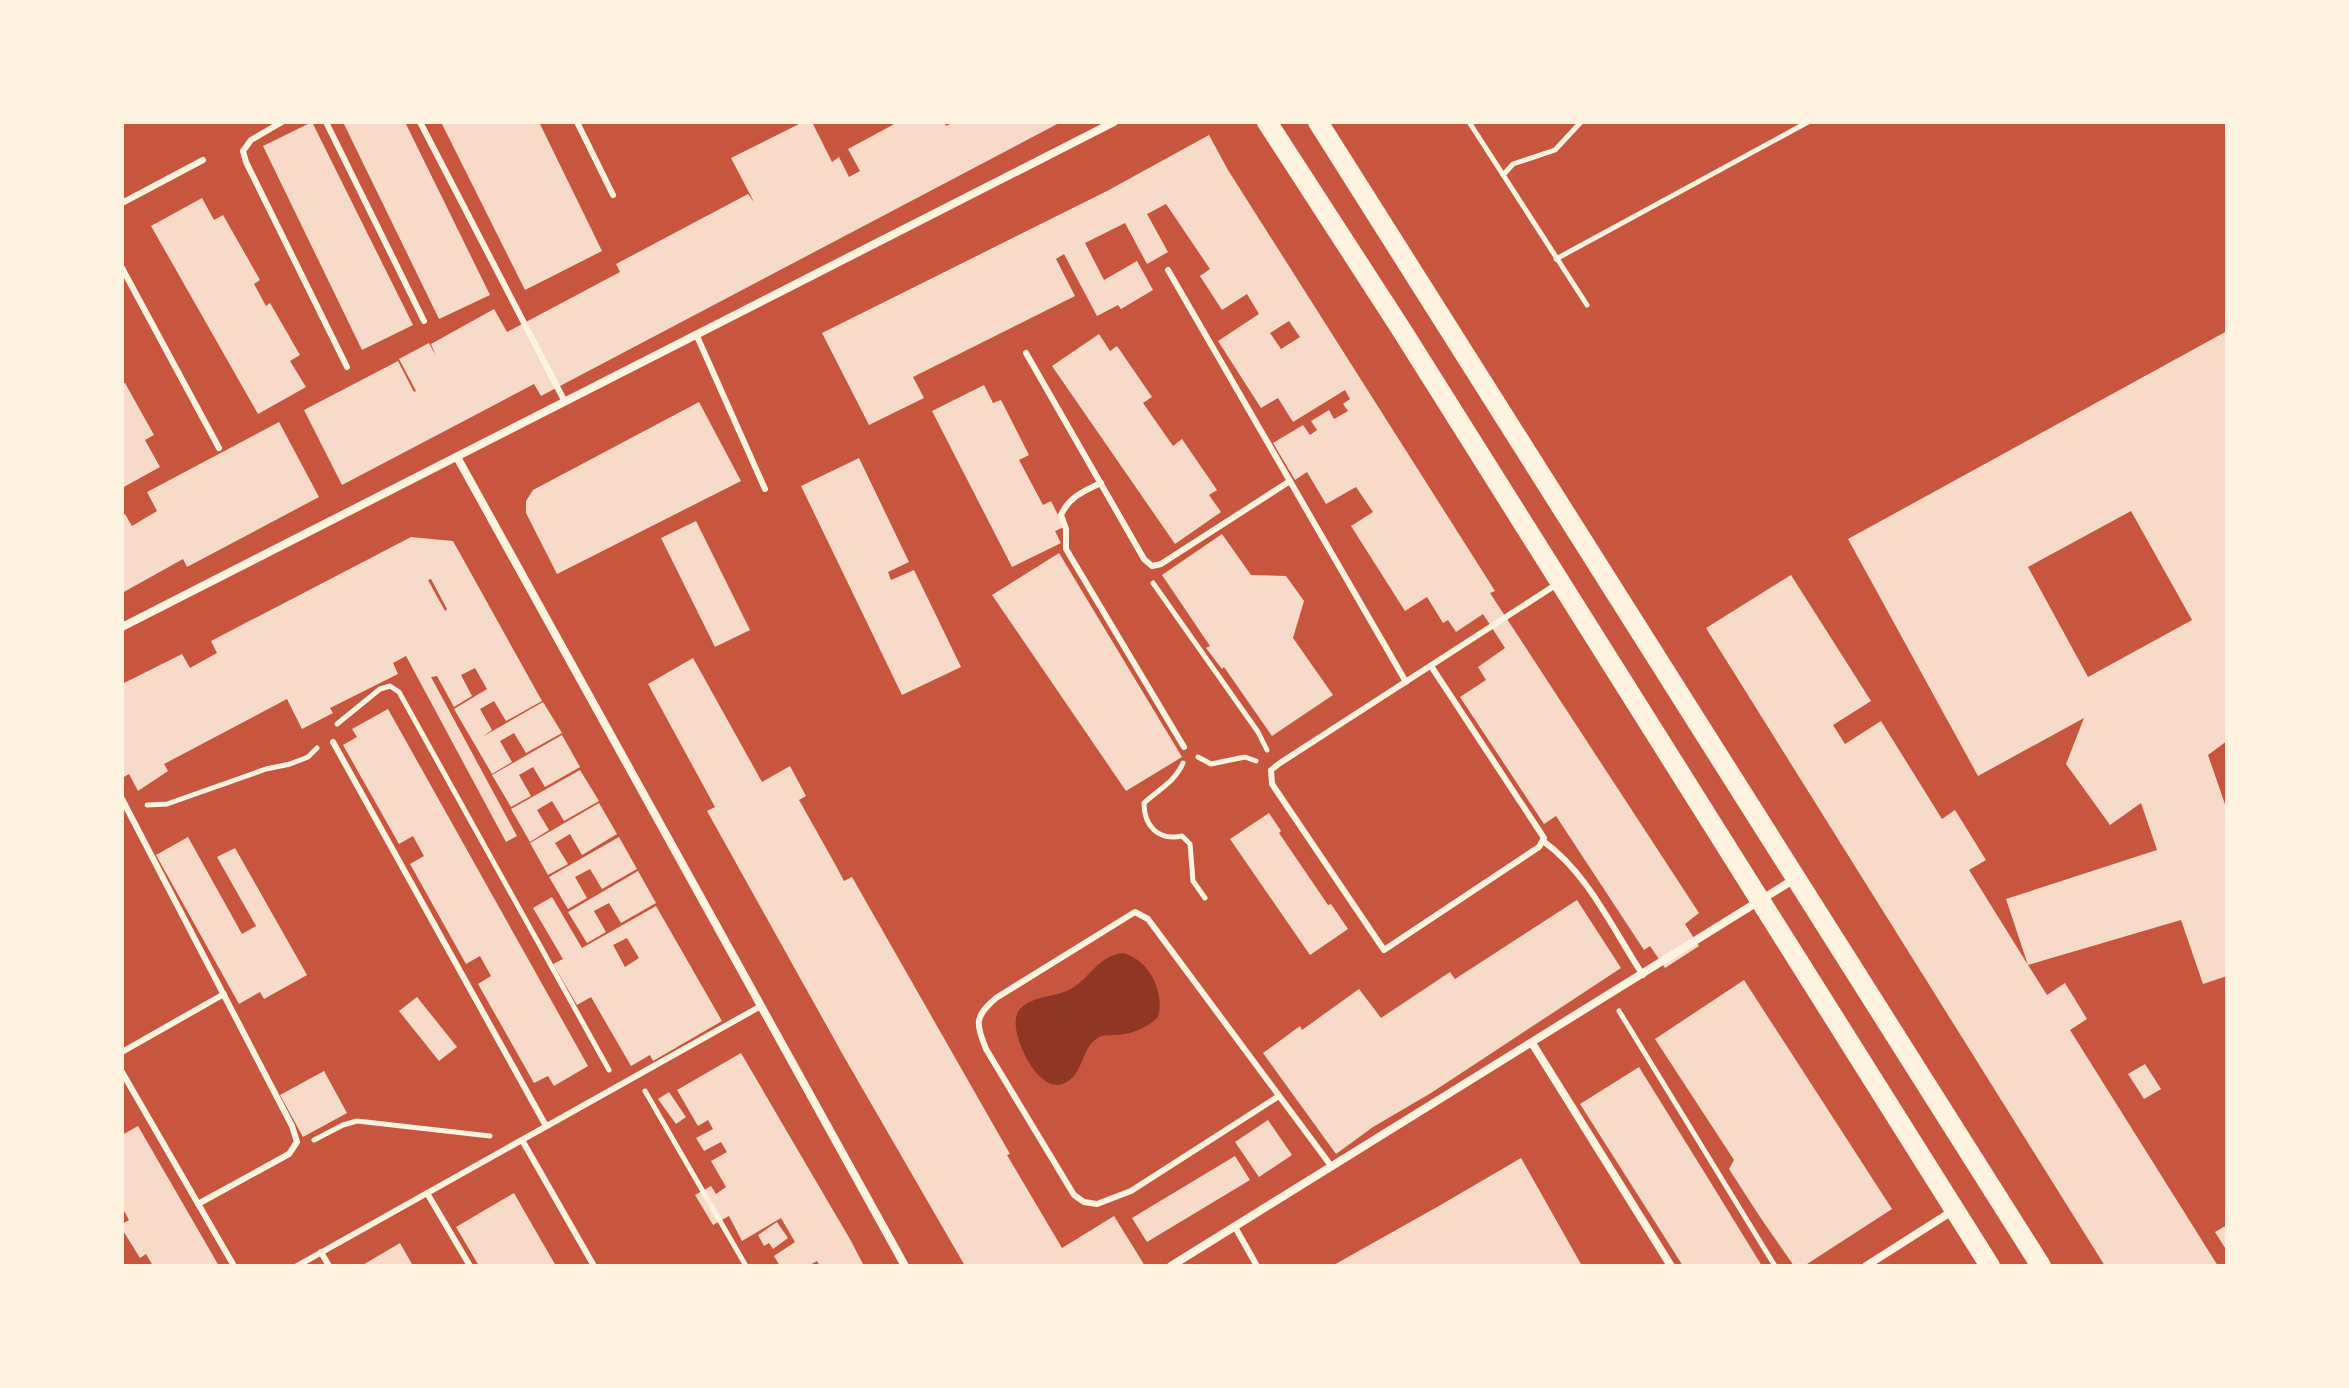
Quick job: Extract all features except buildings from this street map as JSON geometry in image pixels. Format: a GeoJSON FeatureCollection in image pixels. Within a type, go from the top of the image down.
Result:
{"type":"FeatureCollection","features":[{"type":"Feature","properties":{"kind":"main road"},"geometry":{"type":"LineString","coordinates":[[1267,122],[1401,329],[1990,1266]]}},
{"type":"Feature","properties":{"kind":"main road"},"geometry":{"type":"LineString","coordinates":[[1318,122],[2041,1266]]}},
{"type":"Feature","properties":{"kind":"street"},"geometry":{"type":"LineString","coordinates":[[122,627],[1114,122]]}},
{"type":"Feature","properties":{"kind":"street"},"geometry":{"type":"LineString","coordinates":[[457,457],[905,1266]]}},
{"type":"Feature","properties":{"kind":"street"},"geometry":{"type":"LineString","coordinates":[[1171,1266],[1796,878]]}},
{"type":"Feature","properties":{"kind":"street"},"geometry":{"type":"LineString","coordinates":[[1532,1043],[1671,1266]]}},
{"type":"Feature","properties":{"kind":"street"},"geometry":{"type":"LineString","coordinates":[[1866,1266],[1955,1210]]}},
{"type":"Feature","properties":{"kind":"lane"},"geometry":{"type":"LineString","coordinates":[[282,122],[251,140],[243,151],[347,367]]}},
{"type":"Feature","properties":{"kind":"lane"},"geometry":{"type":"LineString","coordinates":[[326,122],[424,321]]}},
{"type":"Feature","properties":{"kind":"lane"},"geometry":{"type":"LineString","coordinates":[[420,122],[565,402]]}},
{"type":"Feature","properties":{"kind":"lane"},"geometry":{"type":"LineString","coordinates":[[577,122],[613,195]]}},
{"type":"Feature","properties":{"kind":"lane"},"geometry":{"type":"LineString","coordinates":[[122,203],[203,160]]}},
{"type":"Feature","properties":{"kind":"lane"},"geometry":{"type":"LineString","coordinates":[[122,268],[219,448]]}},
{"type":"Feature","properties":{"kind":"lane"},"geometry":{"type":"LineString","coordinates":[[1168,270],[1406,682]]}},
{"type":"Feature","properties":{"kind":"lane"},"geometry":{"type":"LineString","coordinates":[[696,334],[765,489]]}},
{"type":"Feature","properties":{"kind":"lane"},"geometry":{"type":"LineString","coordinates":[[1026,353],[1140,551],[1152,566],[1161,564],[1290,481]]}},
{"type":"Feature","properties":{"kind":"lane"},"geometry":{"type":"LineString","coordinates":[[1101,483],[1073,498],[1065,506],[1061,515],[1066,529],[1066,549],[1184,747]]}},
{"type":"Feature","properties":{"kind":"lane"},"geometry":{"type":"LineString","coordinates":[[1431,666],[1542,830],[1543,841],[1539,847],[1384,950],[1272,784],[1271,770],[1560,582]]}},
{"type":"Feature","properties":{"kind":"lane"},"geometry":{"type":"LineString","coordinates":[[331,738],[546,1126]]}},
{"type":"Feature","properties":{"kind":"lane"},"geometry":{"type":"LineString","coordinates":[[122,799],[292,1126],[297,1142],[289,1154],[198,1204]]}},
{"type":"Feature","properties":{"kind":"lane"},"geometry":{"type":"LineString","coordinates":[[1543,841],[1560,853],[1577,872],[1643,975]]}},
{"type":"Feature","properties":{"kind":"lane"},"geometry":{"type":"LineString","coordinates":[[1279,1096],[1131,1191],[1097,1204],[1084,1202],[1074,1195],[986,1049],[978,1026],[980,1011],[1135,912],[1148,919],[1332,1167]]}},
{"type":"Feature","properties":{"kind":"lane"},"geometry":{"type":"LineString","coordinates":[[122,1052],[224,994]]}},
{"type":"Feature","properties":{"kind":"lane"},"geometry":{"type":"LineString","coordinates":[[297,1266],[761,1006]]}},
{"type":"Feature","properties":{"kind":"lane"},"geometry":{"type":"LineString","coordinates":[[122,1072],[234,1266]]}},
{"type":"Feature","properties":{"kind":"lane"},"geometry":{"type":"LineString","coordinates":[[522,1140],[594,1266]]}},
{"type":"Feature","properties":{"kind":"lane"},"geometry":{"type":"LineString","coordinates":[[427,1193],[470,1266]]}},
{"type":"Feature","properties":{"kind":"lane"},"geometry":{"type":"LineString","coordinates":[[1235,1227],[1257,1266]]}},
{"type":"Feature","properties":{"kind":"lane"},"geometry":{"type":"LineString","coordinates":[[321,1252],[329,1266]]}},
{"type":"Feature","properties":{"kind":"path"},"geometry":{"type":"LineString","coordinates":[[1469,122],[1587,305]]}},
{"type":"Feature","properties":{"kind":"path"},"geometry":{"type":"LineString","coordinates":[[1503,175],[1513,164],[1555,150],[1581,122]]}},
{"type":"Feature","properties":{"kind":"path"},"geometry":{"type":"LineString","coordinates":[[1556,259],[1808,122]]}},
{"type":"Feature","properties":{"kind":"path"},"geometry":{"type":"LineString","coordinates":[[1140,551],[1138,557],[1141,565],[1258,732],[1269,756],[1271,770]]}},
{"type":"Feature","properties":{"kind":"path"},"geometry":{"type":"LineString","coordinates":[[126,807],[167,804],[308,757],[331,738],[343,718],[380,689],[390,686],[399,692],[618,1086]]}},
{"type":"Feature","properties":{"kind":"path"},"geometry":{"type":"LineString","coordinates":[[1184,747],[1211,764],[1245,757],[1271,770]]}},
{"type":"Feature","properties":{"kind":"path"},"geometry":{"type":"LineString","coordinates":[[1184,747],[1186,754],[1177,776],[1144,803],[1144,815],[1151,828],[1161,836],[1170,839],[1182,836],[1190,844],[1193,881],[1205,898]]}},
{"type":"Feature","properties":{"kind":"path"},"geometry":{"type":"LineString","coordinates":[[1610,995],[1775,1266]]}},
{"type":"Feature","properties":{"kind":"path"},"geometry":{"type":"LineString","coordinates":[[636,1076],[746,1266]]}},
{"type":"Feature","properties":{"kind":"path"},"geometry":{"type":"LineString","coordinates":[[289,1154],[343,1125],[357,1121],[522,1140]]}},
{"type":"Feature","properties":{"kind":"shaded area"},"geometry":{"type":"Polygon","coordinates":[[[1123,953],[1140,962],[1153,978],[1159,997],[1158,1017],[1132,1032],[1098,1037],[1071,1079],[1055,1085],[1046,1081],[1029,1063],[1023,1051],[1016,1027],[1019,1011],[1024,1005],[1038,999],[1069,990],[1107,958],[1123,953]]]}}]}
